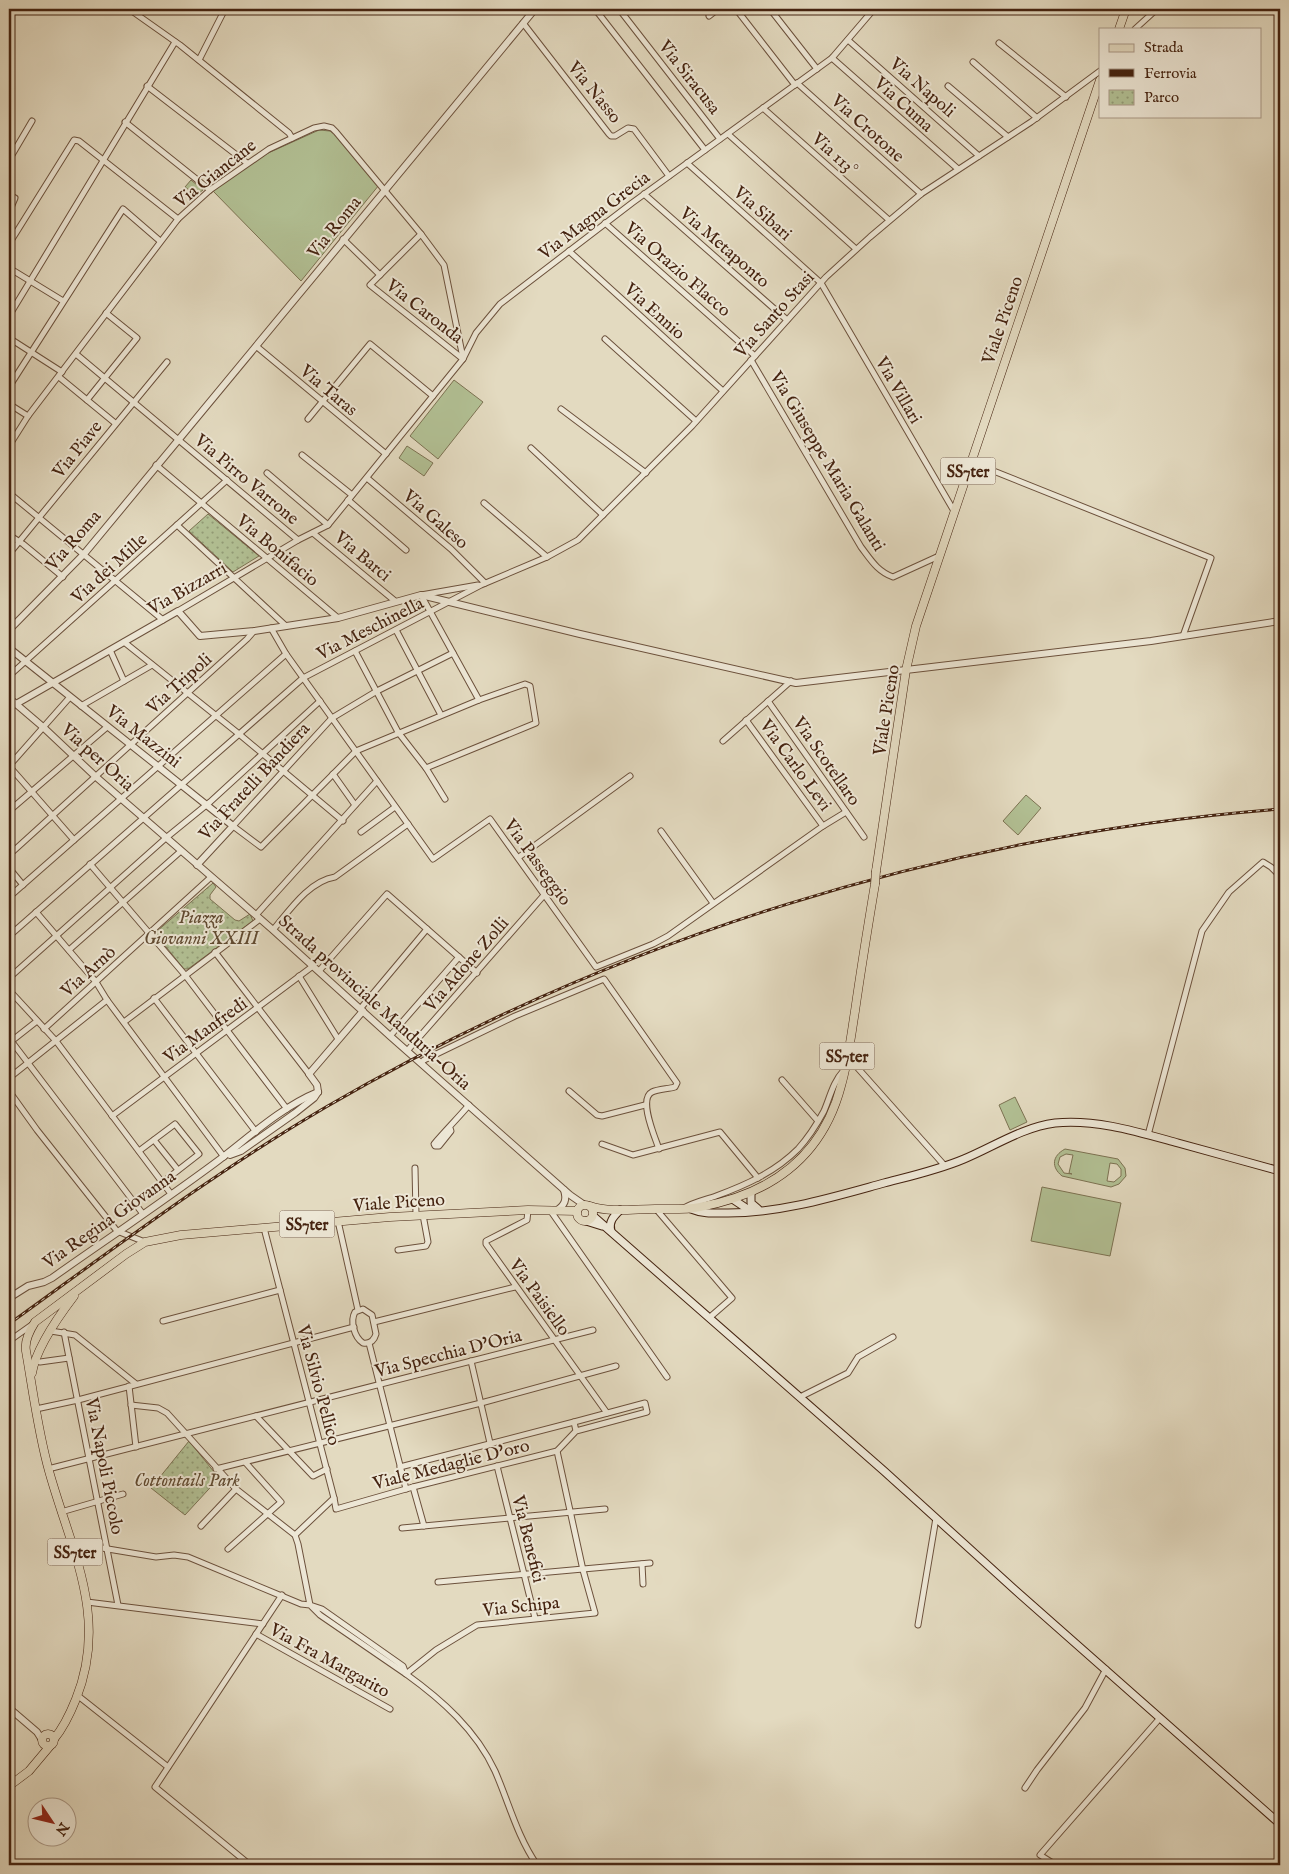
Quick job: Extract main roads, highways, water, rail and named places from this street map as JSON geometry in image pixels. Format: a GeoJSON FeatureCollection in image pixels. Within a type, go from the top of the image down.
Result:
{"type":"FeatureCollection","features":[{"type":"Feature","properties":{"kind":"main road"},"geometry":{"type":"LineString","coordinates":[[1119,28],[1126,9]]}},
{"type":"Feature","properties":{"kind":"main road","name":"Viale Piceno"},"geometry":{"type":"LineString","coordinates":[[80,1288],[145,1242],[182,1235],[419,1215],[528,1210],[585,1212],[691,1209],[733,1200],[751,1193],[784,1175],[797,1163],[827,1123],[841,1086],[875,884],[906,670],[916,626],[1099,83]]}},
{"type":"Feature","properties":{"kind":"main road"},"geometry":{"type":"LineString","coordinates":[[691,1209],[700,1212],[740,1213],[780,1209],[859,1190],[945,1166],[963,1160],[1034,1128],[1054,1123],[1095,1123],[1148,1135],[1280,1171]]}},
{"type":"Feature","properties":{"kind":"main road"},"geometry":{"type":"LineString","coordinates":[[751,1193],[751,1203],[761,1210]]}},
{"type":"Feature","properties":{"kind":"main road"},"geometry":{"type":"LineString","coordinates":[[733,1200],[746,1208],[761,1210]]}},
{"type":"Feature","properties":{"kind":"main road"},"geometry":{"type":"LineString","coordinates":[[733,1200],[733,1207],[740,1213]]}},
{"type":"Feature","properties":{"kind":"main road"},"geometry":{"type":"LineString","coordinates":[[611,1231],[611,1220],[616,1210]]}},
{"type":"Feature","properties":{"kind":"main road"},"geometry":{"type":"LineString","coordinates":[[585,1212],[596,1223],[611,1231],[800,1397],[1280,1824]]}},
{"type":"Feature","properties":{"kind":"main road","name":"SS7ter"},"geometry":{"type":"LineString","coordinates":[[9,1786],[29,1771],[40,1759],[48,1740],[63,1726],[77,1695],[89,1654],[89,1611],[81,1572],[48,1469],[25,1348],[30,1330],[35,1322],[80,1288]]}},
{"type":"Feature","properties":{"kind":"main road","name":"SS7ter"},"geometry":{"type":"LineString","coordinates":[[31,1378],[34,1362],[59,1317],[80,1288]]}},
{"type":"Feature","properties":{"kind":"main road"},"geometry":{"type":"LineString","coordinates":[[50,1311],[57,1312],[59,1317]]}},
{"type":"Feature","properties":{"kind":"main road"},"geometry":{"type":"LineString","coordinates":[[25,1348],[31,1356],[40,1351]]}},
{"type":"Feature","properties":{"kind":"railway"},"geometry":{"type":"LineString","coordinates":[[9,1324],[204,1184],[326,1107],[437,1047],[551,993],[667,945],[786,904],[908,870],[1031,843],[1155,822],[1280,809]]}},
{"type":"Feature","properties":{"kind":"park label","name":"Piazza Giovanni XXIII"},"geometry":{"type":"Point","coordinates":[201,928]}},
{"type":"Feature","properties":{"kind":"park label","name":"Cottontails Park"},"geometry":{"type":"Point","coordinates":[187,1480]}}]}
